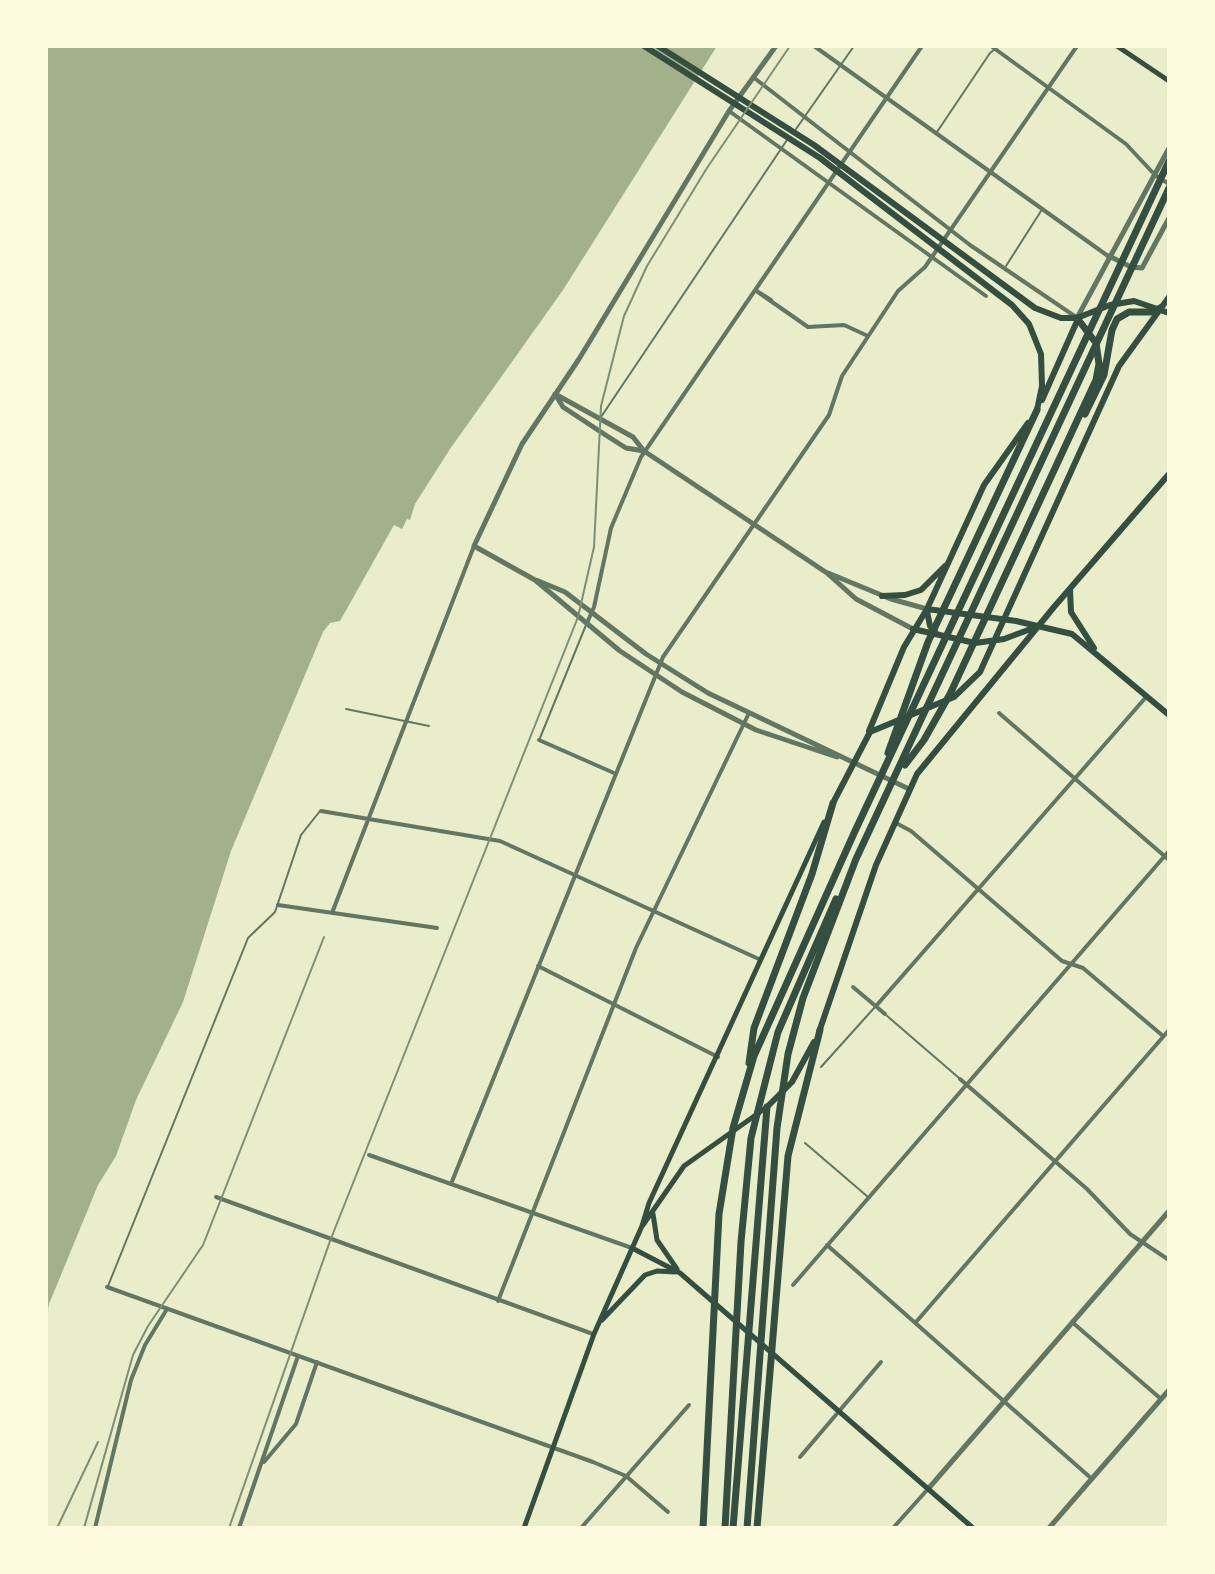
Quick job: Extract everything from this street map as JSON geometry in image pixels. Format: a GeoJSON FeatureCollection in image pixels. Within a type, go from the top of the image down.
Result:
{"type":"FeatureCollection","features":[{"type":"Feature","properties":{"kind":"highway"},"geometry":{"type":"LineString","coordinates":[[748,1073],[770,1016],[855,831],[1169,161]]}},
{"type":"Feature","properties":{"kind":"highway"},"geometry":{"type":"LineString","coordinates":[[725,1528],[742,1228],[756,1109],[785,1011],[1169,186]]}},
{"type":"Feature","properties":{"kind":"highway"},"geometry":{"type":"LineString","coordinates":[[898,773],[940,713],[1077,426],[1100,386],[1117,319],[1129,312],[1153,312],[1160,308]]}},
{"type":"Feature","properties":{"kind":"highway"},"geometry":{"type":"LineString","coordinates":[[1077,318],[1093,337],[1099,364],[1077,426]]}},
{"type":"Feature","properties":{"kind":"highway"},"geometry":{"type":"LineString","coordinates":[[882,775],[918,665],[1037,410]]}},
{"type":"Feature","properties":{"kind":"highway"},"geometry":{"type":"LineString","coordinates":[[703,1528],[719,1214],[728,1154],[748,1073],[754,1028],[812,874],[833,803]]}},
{"type":"Feature","properties":{"kind":"highway"},"geometry":{"type":"LineString","coordinates":[[747,1528],[780,1098],[803,998],[856,859]]}},
{"type":"Feature","properties":{"kind":"highway"},"geometry":{"type":"LineString","coordinates":[[757,1528],[788,1156],[820,1030]]}},
{"type":"Feature","properties":{"kind":"highway"},"geometry":{"type":"LineString","coordinates":[[733,1528],[767,1107]]}},
{"type":"Feature","properties":{"kind":"main road"},"geometry":{"type":"LineString","coordinates":[[644,46],[820,158],[995,286],[1043,312],[1077,318],[1129,301],[1169,313]]}},
{"type":"Feature","properties":{"kind":"main road"},"geometry":{"type":"LineString","coordinates":[[658,46],[814,145],[995,286],[1021,315],[1038,344],[1042,375],[1037,410]]}},
{"type":"Feature","properties":{"kind":"main road"},"geometry":{"type":"LineString","coordinates":[[1117,46],[1169,81]]}},
{"type":"Feature","properties":{"kind":"main road"},"geometry":{"type":"LineString","coordinates":[[865,738],[882,724],[945,702],[961,692],[980,672],[1119,366],[1169,297]]}},
{"type":"Feature","properties":{"kind":"main road"},"geometry":{"type":"LineString","coordinates":[[524,1528],[597,1325],[642,1226],[649,1203],[913,629],[927,609],[990,474],[1037,410],[1077,318]]}},
{"type":"Feature","properties":{"kind":"main road"},"geometry":{"type":"LineString","coordinates":[[642,1226],[684,1166],[715,1141],[767,1107],[792,1082],[820,1030],[894,822],[909,789],[937,746],[1169,474]]}},
{"type":"Feature","properties":{"kind":"main road"},"geometry":{"type":"LineString","coordinates":[[882,596],[905,595],[921,590],[947,563]]}},
{"type":"Feature","properties":{"kind":"main road"},"geometry":{"type":"LineString","coordinates":[[1070,588],[1071,612],[1096,651]]}},
{"type":"Feature","properties":{"kind":"main road"},"geometry":{"type":"LineString","coordinates":[[927,609],[1039,625],[1072,634],[1169,715]]}},
{"type":"Feature","properties":{"kind":"main road"},"geometry":{"type":"LineString","coordinates":[[927,609],[930,626],[942,637]]}},
{"type":"Feature","properties":{"kind":"main road"},"geometry":{"type":"LineString","coordinates":[[913,629],[975,643],[995,641],[1039,625]]}},
{"type":"Feature","properties":{"kind":"main road"},"geometry":{"type":"LineString","coordinates":[[654,1211],[657,1240],[680,1273]]}},
{"type":"Feature","properties":{"kind":"main road"},"geometry":{"type":"LineString","coordinates":[[632,1248],[680,1273],[973,1528]]}},
{"type":"Feature","properties":{"kind":"main road"},"geometry":{"type":"LineString","coordinates":[[597,1325],[645,1275],[657,1271],[680,1273]]}},
{"type":"Feature","properties":{"kind":"street"},"geometry":{"type":"LineString","coordinates":[[332,913],[409,721],[474,546],[513,459],[729,111],[776,46]]}},
{"type":"Feature","properties":{"kind":"street"},"geometry":{"type":"LineString","coordinates":[[814,46],[1042,210],[1109,256],[1131,267],[1142,268],[1169,218]]}},
{"type":"Feature","properties":{"kind":"street"},"geometry":{"type":"LineString","coordinates":[[586,624],[592,612],[611,528],[644,451],[922,46]]}},
{"type":"Feature","properties":{"kind":"street"},"geometry":{"type":"LineString","coordinates":[[451,1184],[660,663],[743,536],[829,415],[842,376],[898,291],[919,274],[932,257],[1077,46]]}},
{"type":"Feature","properties":{"kind":"street"},"geometry":{"type":"LineString","coordinates":[[995,47],[1126,144],[1169,186]]}},
{"type":"Feature","properties":{"kind":"street"},"geometry":{"type":"LineString","coordinates":[[753,77],[951,230],[1077,318],[1169,148]]}},
{"type":"Feature","properties":{"kind":"street"},"geometry":{"type":"LineString","coordinates":[[729,111],[986,296]]}},
{"type":"Feature","properties":{"kind":"street"},"geometry":{"type":"LineString","coordinates":[[755,290],[812,328],[844,325],[868,336]]}},
{"type":"Feature","properties":{"kind":"street"},"geometry":{"type":"LineString","coordinates":[[555,394],[633,437],[644,451],[827,573],[868,607],[913,629]]}},
{"type":"Feature","properties":{"kind":"street"},"geometry":{"type":"LineString","coordinates":[[555,394],[563,407],[604,434],[626,448],[644,451]]}},
{"type":"Feature","properties":{"kind":"street"},"geometry":{"type":"LineString","coordinates":[[474,546],[535,580],[556,587],[660,663],[749,713],[909,789]]}},
{"type":"Feature","properties":{"kind":"street"},"geometry":{"type":"LineString","coordinates":[[827,573],[882,596],[927,609]]}},
{"type":"Feature","properties":{"kind":"street"},"geometry":{"type":"LineString","coordinates":[[535,580],[586,624],[654,675],[743,724],[799,748],[837,757]]}},
{"type":"Feature","properties":{"kind":"street"},"geometry":{"type":"LineString","coordinates":[[876,1006],[1147,696]]}},
{"type":"Feature","properties":{"kind":"street"},"geometry":{"type":"LineString","coordinates":[[498,1301],[653,911],[749,713]]}},
{"type":"Feature","properties":{"kind":"street"},"geometry":{"type":"LineString","coordinates":[[793,1285],[1168,855],[999,713]]}},
{"type":"Feature","properties":{"kind":"street"},"geometry":{"type":"LineString","coordinates":[[539,740],[615,774]]}},
{"type":"Feature","properties":{"kind":"street"},"geometry":{"type":"LineString","coordinates":[[321,811],[491,838],[761,960]]}},
{"type":"Feature","properties":{"kind":"street"},"geometry":{"type":"LineString","coordinates":[[894,822],[911,831],[1062,961],[1083,968],[1163,1037]]}},
{"type":"Feature","properties":{"kind":"street"},"geometry":{"type":"LineString","coordinates":[[278,905],[437,928]]}},
{"type":"Feature","properties":{"kind":"street"},"geometry":{"type":"LineString","coordinates":[[538,966],[718,1057]]}},
{"type":"Feature","properties":{"kind":"street"},"geometry":{"type":"LineString","coordinates":[[853,987],[885,1014]]}},
{"type":"Feature","properties":{"kind":"street"},"geometry":{"type":"LineString","coordinates":[[916,1322],[1169,1030]]}},
{"type":"Feature","properties":{"kind":"street"},"geometry":{"type":"LineString","coordinates":[[960,1079],[1087,1189],[1105,1213],[1169,1260]]}},
{"type":"Feature","properties":{"kind":"street"},"geometry":{"type":"LineString","coordinates":[[369,1155],[632,1248]]}},
{"type":"Feature","properties":{"kind":"street"},"geometry":{"type":"LineString","coordinates":[[216,1197],[594,1334]]}},
{"type":"Feature","properties":{"kind":"street"},"geometry":{"type":"LineString","coordinates":[[893,1528],[1169,1211]]}},
{"type":"Feature","properties":{"kind":"street"},"geometry":{"type":"LineString","coordinates":[[827,1245],[1092,1479]]}},
{"type":"Feature","properties":{"kind":"street"},"geometry":{"type":"LineString","coordinates":[[107,1287],[626,1476],[668,1512]]}},
{"type":"Feature","properties":{"kind":"street"},"geometry":{"type":"LineString","coordinates":[[95,1528],[131,1380],[145,1345],[167,1309]]}},
{"type":"Feature","properties":{"kind":"street"},"geometry":{"type":"LineString","coordinates":[[1072,1322],[1161,1399]]}},
{"type":"Feature","properties":{"kind":"street"},"geometry":{"type":"LineString","coordinates":[[239,1528],[299,1356]]}},
{"type":"Feature","properties":{"kind":"street"},"geometry":{"type":"LineString","coordinates":[[262,1464],[296,1424],[317,1362]]}},
{"type":"Feature","properties":{"kind":"street"},"geometry":{"type":"LineString","coordinates":[[800,1457],[881,1362]]}},
{"type":"Feature","properties":{"kind":"street"},"geometry":{"type":"LineString","coordinates":[[1049,1528],[1169,1390]]}},
{"type":"Feature","properties":{"kind":"street"},"geometry":{"type":"LineString","coordinates":[[581,1528],[689,1405]]}},
{"type":"Feature","properties":{"kind":"lane"},"geometry":{"type":"LineString","coordinates":[[600,418],[854,46]]}},
{"type":"Feature","properties":{"kind":"lane"},"geometry":{"type":"LineString","coordinates":[[936,133],[995,47]]}},
{"type":"Feature","properties":{"kind":"lane"},"geometry":{"type":"LineString","coordinates":[[1004,268],[1042,210]]}},
{"type":"Feature","properties":{"kind":"lane"},"geometry":{"type":"LineString","coordinates":[[539,740],[586,624]]}},
{"type":"Feature","properties":{"kind":"lane"},"geometry":{"type":"LineString","coordinates":[[346,709],[429,726]]}},
{"type":"Feature","properties":{"kind":"lane"},"geometry":{"type":"LineString","coordinates":[[107,1287],[248,938],[278,905],[301,835],[321,811]]}},
{"type":"Feature","properties":{"kind":"lane"},"geometry":{"type":"LineString","coordinates":[[821,1067],[876,1006]]}},
{"type":"Feature","properties":{"kind":"lane"},"geometry":{"type":"LineString","coordinates":[[885,1014],[960,1079]]}},
{"type":"Feature","properties":{"kind":"lane"},"geometry":{"type":"LineString","coordinates":[[805,1143],[868,1198]]}},
{"type":"Feature","properties":{"kind":"shaded area"},"geometry":{"type":"Polygon","coordinates":[[[46,46],[717,46],[563,290],[450,449],[415,504],[410,520],[407,519],[402,529],[394,525],[340,621],[330,623],[323,632],[231,851],[183,1002],[136,1100],[116,1156],[98,1185],[49,1304],[46,1321],[46,46]]]}},
{"type":"Feature","properties":{"kind":"railway"},"geometry":{"type":"LineString","coordinates":[[229,1528],[330,1241],[578,617],[594,547],[601,406],[624,316],[647,266],[707,168],[790,46]]}},
{"type":"Feature","properties":{"kind":"railway"},"geometry":{"type":"LineString","coordinates":[[84,1528],[133,1355],[148,1326],[203,1245],[324,937]]}},
{"type":"Feature","properties":{"kind":"railway"},"geometry":{"type":"LineString","coordinates":[[57,1528],[98,1442]]}}]}
